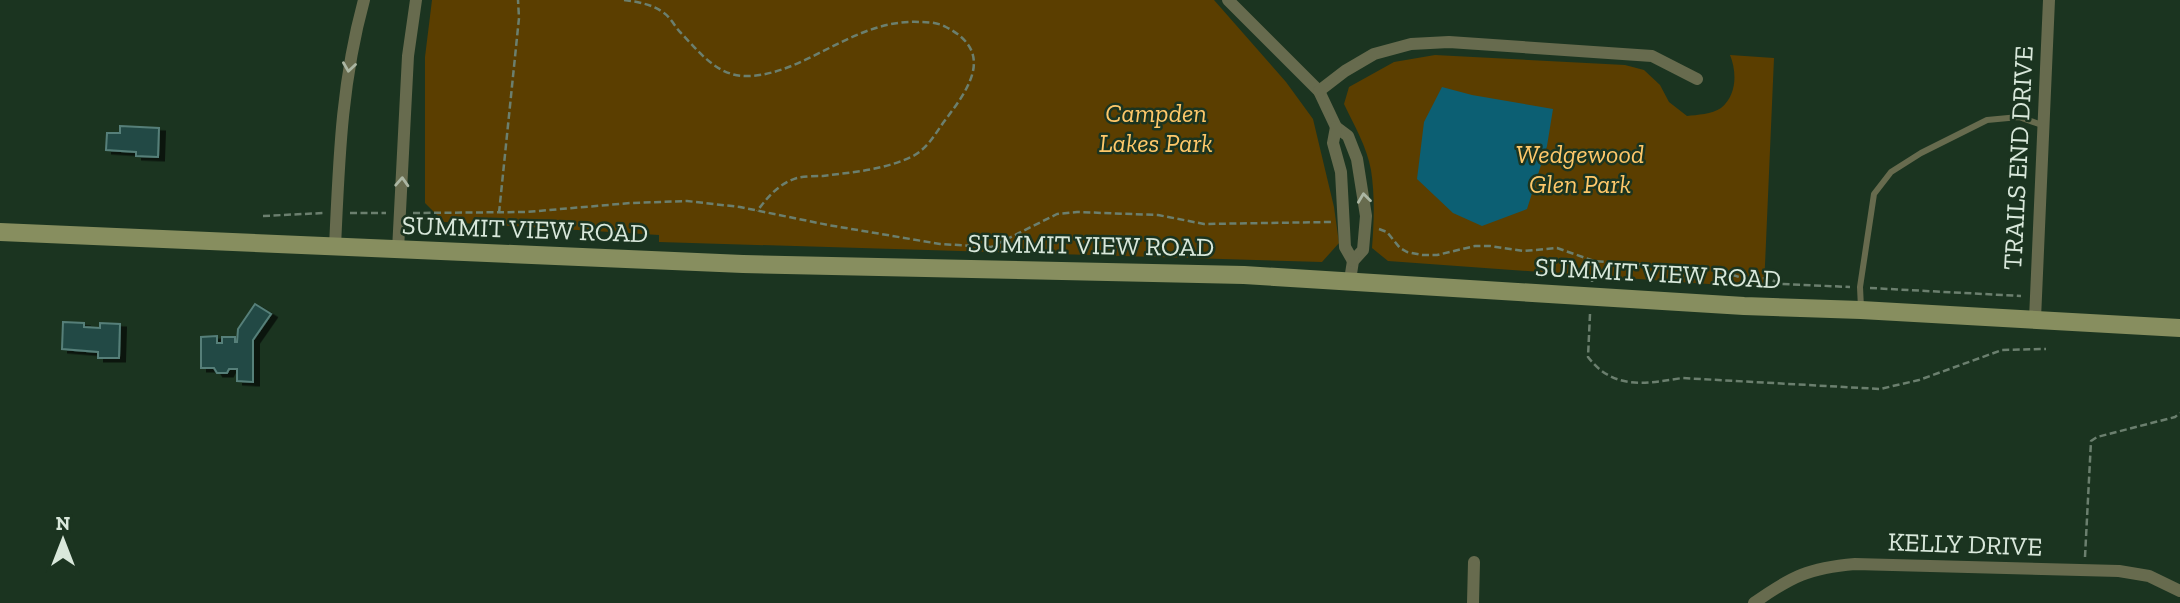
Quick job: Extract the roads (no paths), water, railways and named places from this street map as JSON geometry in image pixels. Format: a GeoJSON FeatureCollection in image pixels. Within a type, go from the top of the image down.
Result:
{"type":"FeatureCollection","features":[{"type":"Feature","properties":{"kind":"street"},"geometry":{"type":"LineString","coordinates":[[335,247],[340,127],[353,40],[364,0]]}},
{"type":"Feature","properties":{"kind":"street"},"geometry":{"type":"LineString","coordinates":[[398,250],[408,56],[416,0]]}},
{"type":"Feature","properties":{"kind":"street"},"geometry":{"type":"LineString","coordinates":[[1228,0],[1319,91],[1336,127],[1348,136],[1357,159],[1364,191],[1366,225],[1363,250],[1353,261],[1350,280]]}},
{"type":"Feature","properties":{"kind":"street","name":"TRAILS END DRIVE"},"geometry":{"type":"LineString","coordinates":[[2035,310],[2049,0]]}},
{"type":"Feature","properties":{"kind":"street"},"geometry":{"type":"LineString","coordinates":[[1319,91],[1374,54],[1411,44],[1449,42],[1652,56],[1697,79]]}},
{"type":"Feature","properties":{"kind":"street"},"geometry":{"type":"LineString","coordinates":[[1336,127],[1333,143],[1341,172],[1345,247],[1353,261]]}},
{"type":"Feature","properties":{"kind":"street","name":"SUMMIT VIEW ROAD"},"geometry":{"type":"LineString","coordinates":[[0,232],[743,264],[1244,275],[1744,306],[1861,310],[2035,310],[2180,328]]}},
{"type":"Feature","properties":{"kind":"street"},"geometry":{"type":"LineString","coordinates":[[1473,603],[1474,562]]}},
{"type":"Feature","properties":{"kind":"street","name":"KELLY DRIVE"},"geometry":{"type":"LineString","coordinates":[[1755,603],[1787,580],[1821,567],[1855,564],[2119,571],[2149,576],[2180,591]]}},
{"type":"Feature","properties":{"kind":"lane"},"geometry":{"type":"LineString","coordinates":[[1861,310],[1860,287],[1874,194],[1891,172],[1921,153],[1987,120],[2018,117],[2042,125]]}},
{"type":"Feature","properties":{"kind":"water"},"geometry":{"type":"Polygon","coordinates":[[[1442,87],[1553,109],[1547,146],[1527,209],[1482,226],[1453,213],[1417,179],[1424,122],[1442,87]]]}},
{"type":"Feature","properties":{"kind":"park label","name":"Campden Lakes Park"},"geometry":{"type":"Point","coordinates":[1156,128]}},
{"type":"Feature","properties":{"kind":"park label","name":"Wedgewood Glen Park"},"geometry":{"type":"Point","coordinates":[1580,169]}}]}
